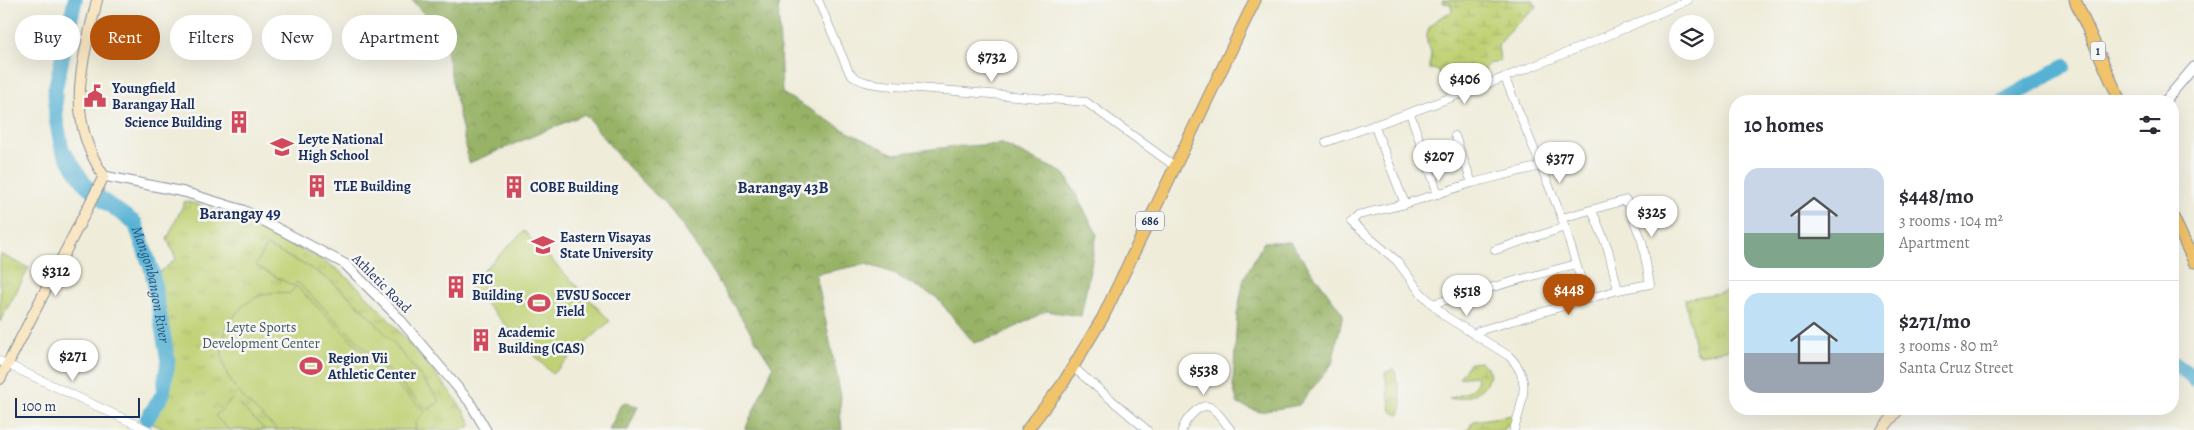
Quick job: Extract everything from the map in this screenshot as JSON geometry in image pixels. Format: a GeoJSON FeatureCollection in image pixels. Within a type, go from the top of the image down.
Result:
{"type":"FeatureCollection","features":[{"type":"Feature","properties":{"kind":"main road"},"geometry":{"type":"LineString","coordinates":[[0,379],[4,363],[104,176],[89,149],[81,128],[80,70],[96,0]]}},
{"type":"Feature","properties":{"kind":"main road","name":"686"},"geometry":{"type":"LineString","coordinates":[[1026,430],[1074,368],[1106,311],[1255,0]]}},
{"type":"Feature","properties":{"kind":"main road","name":"1"},"geometry":{"type":"LineString","coordinates":[[2075,0],[2117,95]]}},
{"type":"Feature","properties":{"kind":"main road"},"geometry":{"type":"LineString","coordinates":[[2179,230],[2194,262]]}},
{"type":"Feature","properties":{"kind":"main road"},"geometry":{"type":"LineString","coordinates":[[1882,430],[1894,415]]}},
{"type":"Feature","properties":{"kind":"street"},"geometry":{"type":"LineString","coordinates":[[818,0],[849,72],[855,78],[865,82],[894,86],[1086,102],[1176,168]]}},
{"type":"Feature","properties":{"kind":"street"},"geometry":{"type":"LineString","coordinates":[[1326,142],[1505,78],[1624,29],[1688,0]]}},
{"type":"Feature","properties":{"kind":"street"},"geometry":{"type":"LineString","coordinates":[[2170,95],[2194,67]]}},
{"type":"Feature","properties":{"kind":"street"},"geometry":{"type":"LineString","coordinates":[[1505,78],[1562,218],[1587,299]]}},
{"type":"Feature","properties":{"kind":"street"},"geometry":{"type":"LineString","coordinates":[[1410,113],[1438,194]]}},
{"type":"Feature","properties":{"kind":"street"},"geometry":{"type":"LineString","coordinates":[[1374,125],[1405,204]]}},
{"type":"Feature","properties":{"kind":"street"},"geometry":{"type":"LineString","coordinates":[[1456,136],[1472,183]]}},
{"type":"Feature","properties":{"kind":"street"},"geometry":{"type":"LineString","coordinates":[[1514,430],[1525,386],[1517,364],[1509,356],[1445,316],[1420,292],[1397,261],[1350,222],[1358,215],[1405,204],[1472,183],[1541,166]]}},
{"type":"Feature","properties":{"kind":"street","name":"Athletic Road"},"geometry":{"type":"LineString","coordinates":[[104,176],[184,192],[243,210],[345,264],[398,317],[469,401],[486,430]]}},
{"type":"Feature","properties":{"kind":"street"},"geometry":{"type":"LineString","coordinates":[[1477,336],[1478,331],[1618,290],[1650,284],[1642,241],[1626,200],[1562,218]]}},
{"type":"Feature","properties":{"kind":"street"},"geometry":{"type":"LineString","coordinates":[[1592,210],[1608,249],[1618,290]]}},
{"type":"Feature","properties":{"kind":"street"},"geometry":{"type":"LineString","coordinates":[[1496,250],[1565,228]]}},
{"type":"Feature","properties":{"kind":"street"},"geometry":{"type":"LineString","coordinates":[[1432,304],[1576,264]]}},
{"type":"Feature","properties":{"kind":"street"},"geometry":{"type":"LineString","coordinates":[[4,363],[142,427]]}},
{"type":"Feature","properties":{"kind":"street"},"geometry":{"type":"LineString","coordinates":[[1074,368],[1147,430]]}},
{"type":"Feature","properties":{"kind":"street"},"geometry":{"type":"LineString","coordinates":[[1182,430],[1189,416],[1202,407],[1208,407],[1212,408],[1231,430]]}},
{"type":"Feature","properties":{"kind":"green space"},"geometry":{"type":"Polygon","coordinates":[[[412,0],[778,0],[782,93],[848,132],[894,154],[947,147],[1002,144],[1065,174],[1097,234],[1081,316],[1046,311],[998,336],[974,343],[936,297],[890,272],[866,264],[816,274],[841,396],[842,430],[745,430],[773,367],[677,217],[619,157],[585,114],[469,163],[448,60],[457,60],[457,15],[425,15],[412,0]]]}},
{"type":"Feature","properties":{"kind":"green space"},"geometry":{"type":"Polygon","coordinates":[[[1442,0],[1533,0],[1537,7],[1511,29],[1498,46],[1500,60],[1487,65],[1484,72],[1470,77],[1466,75],[1464,68],[1457,71],[1459,82],[1445,85],[1438,70],[1430,69],[1431,53],[1427,42],[1428,31],[1434,22],[1452,12],[1451,4],[1444,3],[1442,0]]]}},
{"type":"Feature","properties":{"kind":"green space","name":"Leyte Sports Development Center"},"geometry":{"type":"Polygon","coordinates":[[[185,201],[211,209],[250,225],[318,257],[339,271],[387,317],[449,390],[472,425],[463,430],[166,430],[151,423],[163,398],[169,367],[154,277],[176,259],[167,239],[185,201]]]}},
{"type":"Feature","properties":{"kind":"green space","name":"EVSU Soccer Field"},"geometry":{"type":"Polygon","coordinates":[[[524,231],[610,321],[552,374],[468,285],[524,231]]]}},
{"type":"Feature","properties":{"kind":"green space"},"geometry":{"type":"Polygon","coordinates":[[[1264,242],[1290,242],[1343,314],[1332,364],[1299,405],[1259,412],[1238,404],[1233,387],[1237,315],[1244,278],[1264,242]]]}},
{"type":"Feature","properties":{"kind":"green space"},"geometry":{"type":"Polygon","coordinates":[[[267,246],[314,270],[344,292],[388,336],[440,401],[428,410],[297,282],[293,286],[255,265],[267,246]]]}},
{"type":"Feature","properties":{"kind":"green space"},"geometry":{"type":"Polygon","coordinates":[[[0,254],[29,268],[0,322],[0,254]]]}},
{"type":"Feature","properties":{"kind":"green space"},"geometry":{"type":"Polygon","coordinates":[[[296,286],[425,412],[415,422],[416,430],[277,430],[240,394],[229,378],[222,354],[228,325],[236,313],[247,303],[259,296],[274,293],[289,294],[296,286]]]}},
{"type":"Feature","properties":{"kind":"green space"},"geometry":{"type":"Polygon","coordinates":[[[1729,291],[1729,349],[1701,355],[1696,352],[1685,299],[1729,291]]]}},
{"type":"Feature","properties":{"kind":"green space"},"geometry":{"type":"Polygon","coordinates":[[[1480,362],[1487,367],[1490,375],[1483,387],[1474,394],[1462,398],[1449,399],[1466,392],[1476,384],[1478,380],[1474,376],[1459,378],[1470,363],[1480,362]]]}},
{"type":"Feature","properties":{"kind":"green space"},"geometry":{"type":"Polygon","coordinates":[[[1392,369],[1395,371],[1402,405],[1399,415],[1391,411],[1385,373],[1392,369]]]}},
{"type":"Feature","properties":{"kind":"green space"},"geometry":{"type":"Polygon","coordinates":[[[233,398],[265,430],[229,430],[215,416],[233,398]]]}},
{"type":"Feature","properties":{"kind":"green space"},"geometry":{"type":"Polygon","coordinates":[[[625,403],[638,406],[628,430],[609,430],[620,406],[625,403]]]}},
{"type":"Feature","properties":{"kind":"green space"},"geometry":{"type":"Polygon","coordinates":[[[1519,414],[1504,430],[1467,430],[1474,421],[1519,414]]]}},
{"type":"Feature","properties":{"kind":"waterway","name":"Mangonbangon River"},"geometry":{"type":"LineString","coordinates":[[75,0],[55,90],[56,119],[62,149],[85,184],[105,202],[135,223],[152,271],[168,361],[163,394],[147,419]]}},
{"type":"Feature","properties":{"kind":"waterway"},"geometry":{"type":"LineString","coordinates":[[2013,95],[2064,66]]}},
{"type":"Feature","properties":{"kind":"waterway"},"geometry":{"type":"LineString","coordinates":[[2179,367],[2193,377],[2194,380]]}},
{"type":"Feature","properties":{"kind":"place","name":"Youngfield Barangay Hall"},"geometry":{"type":"Point","coordinates":[95,96]}},
{"type":"Feature","properties":{"kind":"place","name":"Science Building"},"geometry":{"type":"Point","coordinates":[239,122]}},
{"type":"Feature","properties":{"kind":"place","name":"Leyte National High School"},"geometry":{"type":"Point","coordinates":[282,147]}},
{"type":"Feature","properties":{"kind":"place","name":"TLE Building"},"geometry":{"type":"Point","coordinates":[317,186]}},
{"type":"Feature","properties":{"kind":"place","name":"COBE Building"},"geometry":{"type":"Point","coordinates":[514,187]}},
{"type":"Feature","properties":{"kind":"place","name":"Eastern Visayas State University"},"geometry":{"type":"Point","coordinates":[543,245]}},
{"type":"Feature","properties":{"kind":"place","name":"FIC Building"},"geometry":{"type":"Point","coordinates":[456,287]}},
{"type":"Feature","properties":{"kind":"place","name":"EVSU Soccer Field"},"geometry":{"type":"Point","coordinates":[539,303]}},
{"type":"Feature","properties":{"kind":"place","name":"Academic Building (CAS)"},"geometry":{"type":"Point","coordinates":[481,340]}},
{"type":"Feature","properties":{"kind":"place","name":"Region Vii Athletic Center"},"geometry":{"type":"Point","coordinates":[311,366]}},
{"type":"Feature","properties":{"kind":"district","name":"Barangay 43B"},"geometry":{"type":"Point","coordinates":[783,187]}},
{"type":"Feature","properties":{"kind":"district","name":"Barangay 49"},"geometry":{"type":"Point","coordinates":[240,213]}}]}
